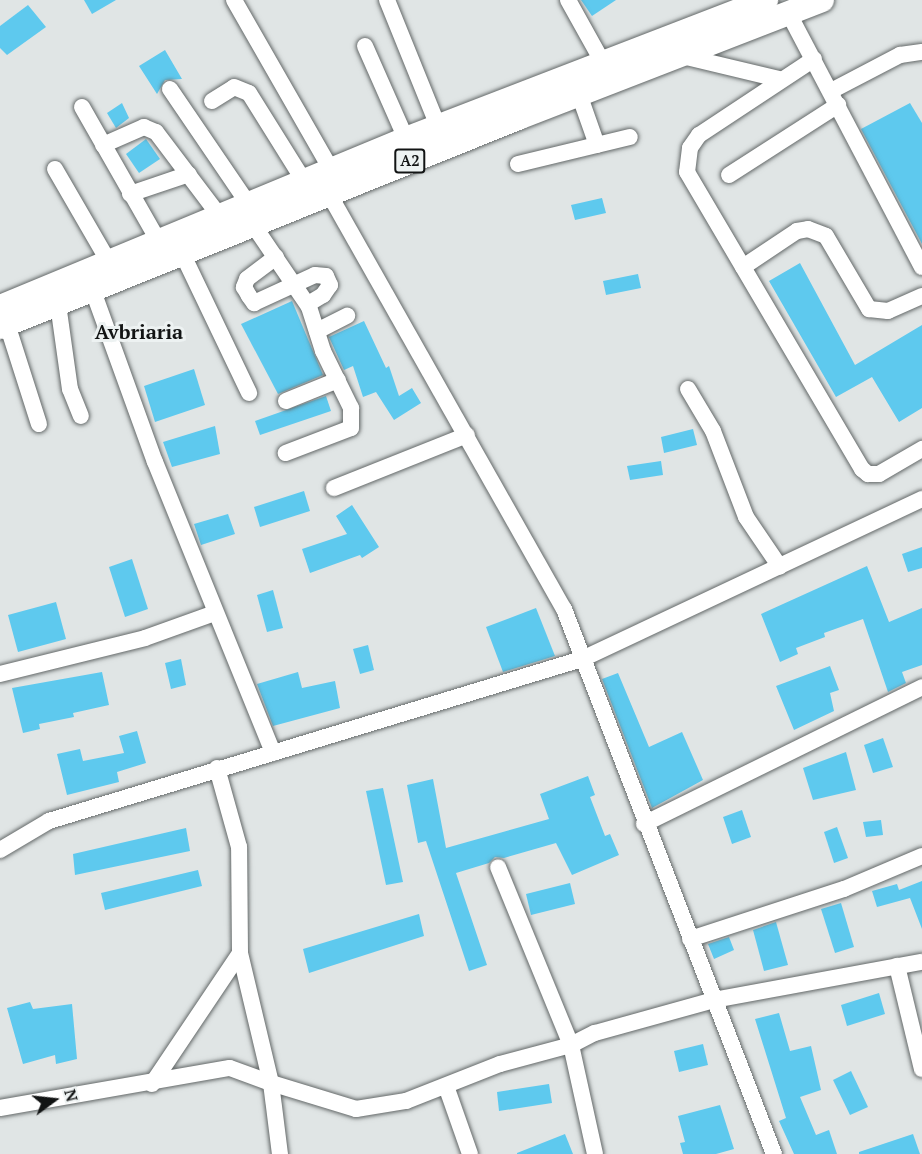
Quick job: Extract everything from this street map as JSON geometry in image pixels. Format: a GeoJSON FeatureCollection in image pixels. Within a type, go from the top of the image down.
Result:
{"type":"FeatureCollection","features":[{"type":"Feature","properties":{"kind":"highway","name":"A2"},"geometry":{"type":"LineString","coordinates":[[2,319],[58,304],[183,255],[304,181],[330,182],[406,139],[602,60],[766,0]]}},
{"type":"Feature","properties":{"kind":"highway","name":"A2"},"geometry":{"type":"LineString","coordinates":[[2,319],[109,262],[159,242],[221,218],[251,215],[330,182],[579,94],[822,0]]}},
{"type":"Feature","properties":{"kind":"street"},"geometry":{"type":"LineString","coordinates":[[234,0],[467,435],[538,558],[564,609],[644,824],[774,1154]]}},
{"type":"Feature","properties":{"kind":"street"},"geometry":{"type":"LineString","coordinates":[[387,0],[438,126]]}},
{"type":"Feature","properties":{"kind":"street"},"geometry":{"type":"LineString","coordinates":[[568,0],[602,60]]}},
{"type":"Feature","properties":{"kind":"street"},"geometry":{"type":"LineString","coordinates":[[788,12],[922,267]]}},
{"type":"Feature","properties":{"kind":"street"},"geometry":{"type":"LineString","coordinates":[[365,46],[406,139]]}},
{"type":"Feature","properties":{"kind":"street"},"geometry":{"type":"LineString","coordinates":[[729,175],[834,98],[900,55],[922,52]]}},
{"type":"Feature","properties":{"kind":"street"},"geometry":{"type":"LineString","coordinates":[[677,55],[779,79]]}},
{"type":"Feature","properties":{"kind":"street"},"geometry":{"type":"LineString","coordinates":[[814,59],[779,79],[699,135],[686,160],[693,186],[862,469],[868,474],[879,474],[922,449]]}},
{"type":"Feature","properties":{"kind":"street"},"geometry":{"type":"LineString","coordinates":[[212,101],[234,87],[249,93],[304,181]]}},
{"type":"Feature","properties":{"kind":"street"},"geometry":{"type":"LineString","coordinates":[[170,89],[308,304],[323,351],[351,408],[351,428],[286,453]]}},
{"type":"Feature","properties":{"kind":"street"},"geometry":{"type":"LineString","coordinates":[[579,94],[597,145]]}},
{"type":"Feature","properties":{"kind":"street"},"geometry":{"type":"LineString","coordinates":[[82,107],[159,242]]}},
{"type":"Feature","properties":{"kind":"street"},"geometry":{"type":"LineString","coordinates":[[103,145],[144,126],[156,132],[221,218]]}},
{"type":"Feature","properties":{"kind":"street"},"geometry":{"type":"LineString","coordinates":[[518,164],[630,137]]}},
{"type":"Feature","properties":{"kind":"street"},"geometry":{"type":"LineString","coordinates":[[55,170],[109,262]]}},
{"type":"Feature","properties":{"kind":"street"},"geometry":{"type":"LineString","coordinates":[[130,194],[189,174]]}},
{"type":"Feature","properties":{"kind":"street"},"geometry":{"type":"LineString","coordinates":[[742,267],[797,231],[808,229],[826,236],[869,309],[888,311],[922,296]]}},
{"type":"Feature","properties":{"kind":"street"},"geometry":{"type":"LineString","coordinates":[[183,255],[249,393]]}},
{"type":"Feature","properties":{"kind":"street"},"geometry":{"type":"LineString","coordinates":[[276,257],[247,279],[244,287],[249,296],[254,303],[264,300],[295,283],[322,274],[330,281],[323,296],[308,304]]}},
{"type":"Feature","properties":{"kind":"street"},"geometry":{"type":"LineString","coordinates":[[93,291],[214,613],[273,753]]}},
{"type":"Feature","properties":{"kind":"street"},"geometry":{"type":"LineString","coordinates":[[58,304],[70,389],[81,416]]}},
{"type":"Feature","properties":{"kind":"street"},"geometry":{"type":"LineString","coordinates":[[317,331],[347,316]]}},
{"type":"Feature","properties":{"kind":"street"},"geometry":{"type":"LineString","coordinates":[[2,319],[39,424]]}},
{"type":"Feature","properties":{"kind":"street"},"geometry":{"type":"LineString","coordinates":[[286,401],[338,380]]}},
{"type":"Feature","properties":{"kind":"street"},"geometry":{"type":"LineString","coordinates":[[688,389],[713,431],[746,517],[780,567]]}},
{"type":"Feature","properties":{"kind":"street"},"geometry":{"type":"LineString","coordinates":[[334,488],[467,435]]}},
{"type":"Feature","properties":{"kind":"street"},"geometry":{"type":"LineString","coordinates":[[0,850],[49,821],[217,768],[582,659],[922,499]]}},
{"type":"Feature","properties":{"kind":"street"},"geometry":{"type":"LineString","coordinates":[[0,674],[145,638],[214,613]]}},
{"type":"Feature","properties":{"kind":"street"},"geometry":{"type":"LineString","coordinates":[[644,824],[922,687]]}},
{"type":"Feature","properties":{"kind":"street"},"geometry":{"type":"LineString","coordinates":[[217,768],[239,848],[240,953],[271,1083],[280,1154]]}},
{"type":"Feature","properties":{"kind":"street"},"geometry":{"type":"LineString","coordinates":[[690,939],[844,889],[922,856]]}},
{"type":"Feature","properties":{"kind":"street"},"geometry":{"type":"LineString","coordinates":[[498,867],[571,1045],[595,1154]]}},
{"type":"Feature","properties":{"kind":"street"},"geometry":{"type":"LineString","coordinates":[[152,1084],[240,953]]}},
{"type":"Feature","properties":{"kind":"street"},"geometry":{"type":"LineString","coordinates":[[0,1108],[152,1084],[230,1068],[356,1109],[406,1101],[500,1064],[571,1045],[595,1033],[714,1000],[922,962]]}},
{"type":"Feature","properties":{"kind":"street"},"geometry":{"type":"LineString","coordinates":[[897,966],[922,1069]]}},
{"type":"Feature","properties":{"kind":"street"},"geometry":{"type":"LineString","coordinates":[[446,1086],[470,1154]]}},
{"type":"Feature","properties":{"kind":"building"},"geometry":{"type":"Polygon","coordinates":[[[84,0],[116,0],[92,14],[84,0]]]}},
{"type":"Feature","properties":{"kind":"building"},"geometry":{"type":"Polygon","coordinates":[[[581,0],[616,0],[592,16],[581,0]]]}},
{"type":"Feature","properties":{"kind":"building"},"geometry":{"type":"Polygon","coordinates":[[[28,5],[46,27],[7,55],[0,48],[0,26],[28,5]]]}},
{"type":"Feature","properties":{"kind":"building"},"geometry":{"type":"Polygon","coordinates":[[[165,50],[182,79],[165,80],[157,94],[139,66],[165,50]]]}},
{"type":"Feature","properties":{"kind":"building"},"geometry":{"type":"Polygon","coordinates":[[[122,103],[129,118],[116,128],[107,113],[122,103]]]}},
{"type":"Feature","properties":{"kind":"building"},"geometry":{"type":"Polygon","coordinates":[[[910,103],[922,123],[922,244],[861,129],[910,103]]]}},
{"type":"Feature","properties":{"kind":"building"},"geometry":{"type":"Polygon","coordinates":[[[146,139],[160,159],[139,173],[126,154],[146,139]]]}},
{"type":"Feature","properties":{"kind":"building"},"geometry":{"type":"Polygon","coordinates":[[[602,198],[606,213],[575,220],[571,205],[602,198]]]}},
{"type":"Feature","properties":{"kind":"building"},"geometry":{"type":"Polygon","coordinates":[[[800,263],[855,365],[922,325],[922,408],[899,422],[872,377],[836,397],[769,281],[800,263]]]}},
{"type":"Feature","properties":{"kind":"building"},"geometry":{"type":"Polygon","coordinates":[[[638,274],[641,288],[606,295],[603,281],[638,274]]]}},
{"type":"Feature","properties":{"kind":"building"},"geometry":{"type":"Polygon","coordinates":[[[292,301],[323,375],[278,394],[241,324],[292,301]]]}},
{"type":"Feature","properties":{"kind":"building"},"geometry":{"type":"Polygon","coordinates":[[[364,321],[386,368],[389,366],[399,396],[412,388],[421,403],[394,420],[376,392],[363,397],[353,366],[344,370],[329,337],[364,321]]]}},
{"type":"Feature","properties":{"kind":"building"},"geometry":{"type":"Polygon","coordinates":[[[194,369],[205,405],[155,422],[144,386],[194,369]]]}},
{"type":"Feature","properties":{"kind":"building"},"geometry":{"type":"Polygon","coordinates":[[[326,396],[331,411],[260,435],[255,421],[326,396]]]}},
{"type":"Feature","properties":{"kind":"building"},"geometry":{"type":"Polygon","coordinates":[[[215,426],[220,454],[172,467],[163,442],[215,426]]]}},
{"type":"Feature","properties":{"kind":"building"},"geometry":{"type":"Polygon","coordinates":[[[693,429],[697,445],[664,453],[661,437],[693,429]]]}},
{"type":"Feature","properties":{"kind":"building"},"geometry":{"type":"Polygon","coordinates":[[[661,461],[663,475],[630,480],[627,466],[661,461]]]}},
{"type":"Feature","properties":{"kind":"building"},"geometry":{"type":"Polygon","coordinates":[[[304,491],[310,511],[260,527],[254,507],[304,491]]]}},
{"type":"Feature","properties":{"kind":"building"},"geometry":{"type":"Polygon","coordinates":[[[352,505],[379,547],[362,558],[360,555],[310,573],[302,549],[347,534],[336,516],[352,505]]]}},
{"type":"Feature","properties":{"kind":"building"},"geometry":{"type":"Polygon","coordinates":[[[228,514],[235,534],[201,545],[194,524],[228,514]]]}},
{"type":"Feature","properties":{"kind":"building"},"geometry":{"type":"Polygon","coordinates":[[[922,547],[922,568],[908,572],[902,554],[922,547]]]}},
{"type":"Feature","properties":{"kind":"building"},"geometry":{"type":"Polygon","coordinates":[[[132,559],[148,609],[125,617],[109,567],[132,559]]]}},
{"type":"Feature","properties":{"kind":"building"},"geometry":{"type":"Polygon","coordinates":[[[867,566],[889,622],[922,608],[922,665],[902,672],[906,683],[888,692],[863,619],[824,633],[825,637],[796,648],[798,654],[780,662],[761,614],[867,566]]]}},
{"type":"Feature","properties":{"kind":"building"},"geometry":{"type":"Polygon","coordinates":[[[273,590],[283,628],[267,632],[257,595],[273,590]]]}},
{"type":"Feature","properties":{"kind":"building"},"geometry":{"type":"Polygon","coordinates":[[[56,602],[66,639],[18,652],[8,615],[56,602]]]}},
{"type":"Feature","properties":{"kind":"building"},"geometry":{"type":"Polygon","coordinates":[[[536,608],[555,656],[503,672],[486,627],[536,608]]]}},
{"type":"Feature","properties":{"kind":"building"},"geometry":{"type":"Polygon","coordinates":[[[368,645],[374,670],[360,674],[353,649],[368,645]]]}},
{"type":"Feature","properties":{"kind":"building"},"geometry":{"type":"Polygon","coordinates":[[[181,659],[186,685],[171,689],[165,663],[181,659]]]}},
{"type":"Feature","properties":{"kind":"building"},"geometry":{"type":"Polygon","coordinates":[[[830,666],[839,690],[830,693],[834,711],[794,730],[776,686],[830,666]]]}},
{"type":"Feature","properties":{"kind":"building"},"geometry":{"type":"Polygon","coordinates":[[[102,672],[109,705],[73,713],[74,717],[39,724],[40,729],[23,733],[12,688],[102,672]]]}},
{"type":"Feature","properties":{"kind":"building"},"geometry":{"type":"Polygon","coordinates":[[[298,672],[302,688],[335,681],[340,708],[273,726],[257,684],[298,672]]]}},
{"type":"Feature","properties":{"kind":"building"},"geometry":{"type":"Polygon","coordinates":[[[618,673],[649,747],[682,732],[703,780],[652,808],[602,679],[618,673]]]}},
{"type":"Feature","properties":{"kind":"building"},"geometry":{"type":"Polygon","coordinates":[[[137,731],[146,763],[117,772],[119,782],[67,795],[57,754],[80,749],[83,761],[124,753],[119,736],[137,731]]]}},
{"type":"Feature","properties":{"kind":"building"},"geometry":{"type":"Polygon","coordinates":[[[883,738],[893,767],[873,773],[864,745],[883,738]]]}},
{"type":"Feature","properties":{"kind":"building"},"geometry":{"type":"Polygon","coordinates":[[[846,752],[856,790],[813,800],[803,768],[846,752]]]}},
{"type":"Feature","properties":{"kind":"building"},"geometry":{"type":"Polygon","coordinates":[[[588,776],[595,795],[590,797],[605,836],[610,834],[619,855],[572,875],[556,843],[504,858],[495,857],[489,863],[456,873],[487,965],[469,971],[426,841],[418,843],[407,785],[433,779],[446,848],[549,819],[540,794],[588,776]]]}},
{"type":"Feature","properties":{"kind":"building"},"geometry":{"type":"Polygon","coordinates":[[[383,788],[403,882],[386,885],[366,791],[383,788]]]}},
{"type":"Feature","properties":{"kind":"building"},"geometry":{"type":"Polygon","coordinates":[[[742,810],[751,837],[732,844],[723,817],[742,810]]]}},
{"type":"Feature","properties":{"kind":"building"},"geometry":{"type":"Polygon","coordinates":[[[881,820],[883,835],[866,837],[863,822],[881,820]]]}},
{"type":"Feature","properties":{"kind":"building"},"geometry":{"type":"Polygon","coordinates":[[[837,827],[848,858],[834,863],[824,832],[837,827]]]}},
{"type":"Feature","properties":{"kind":"building"},"geometry":{"type":"Polygon","coordinates":[[[186,828],[190,851],[75,875],[73,854],[186,828]]]}},
{"type":"Feature","properties":{"kind":"building"},"geometry":{"type":"Polygon","coordinates":[[[198,870],[202,886],[105,910],[101,893],[198,870]]]}},
{"type":"Feature","properties":{"kind":"building"},"geometry":{"type":"Polygon","coordinates":[[[922,881],[922,929],[910,898],[877,907],[872,891],[897,884],[899,890],[922,881]]]}},
{"type":"Feature","properties":{"kind":"building"},"geometry":{"type":"Polygon","coordinates":[[[570,883],[575,904],[531,915],[526,894],[570,883]]]}},
{"type":"Feature","properties":{"kind":"building"},"geometry":{"type":"Polygon","coordinates":[[[841,903],[854,947],[835,953],[821,909],[841,903]]]}},
{"type":"Feature","properties":{"kind":"building"},"geometry":{"type":"Polygon","coordinates":[[[419,914],[424,936],[309,973],[303,949],[419,914]]]}},
{"type":"Feature","properties":{"kind":"building"},"geometry":{"type":"Polygon","coordinates":[[[776,922],[788,965],[764,971],[753,930],[776,922]]]}},
{"type":"Feature","properties":{"kind":"building"},"geometry":{"type":"Polygon","coordinates":[[[729,937],[734,950],[714,959],[708,944],[729,937]]]}},
{"type":"Feature","properties":{"kind":"building"},"geometry":{"type":"Polygon","coordinates":[[[879,993],[885,1014],[847,1026],[841,1005],[879,993]]]}},
{"type":"Feature","properties":{"kind":"building"},"geometry":{"type":"Polygon","coordinates":[[[30,1002],[33,1009],[72,1004],[77,1059],[56,1064],[55,1055],[23,1064],[7,1008],[30,1002]]]}},
{"type":"Feature","properties":{"kind":"building"},"geometry":{"type":"Polygon","coordinates":[[[779,1013],[790,1051],[811,1046],[821,1090],[800,1097],[816,1135],[829,1130],[837,1154],[794,1154],[779,1121],[786,1118],[755,1019],[779,1013]]]}},
{"type":"Feature","properties":{"kind":"building"},"geometry":{"type":"Polygon","coordinates":[[[703,1044],[708,1065],[679,1072],[674,1051],[703,1044]]]}},
{"type":"Feature","properties":{"kind":"building"},"geometry":{"type":"Polygon","coordinates":[[[851,1071],[868,1107],[850,1115],[833,1080],[851,1071]]]}},
{"type":"Feature","properties":{"kind":"building"},"geometry":{"type":"Polygon","coordinates":[[[549,1084],[552,1103],[499,1111],[497,1092],[549,1084]]]}},
{"type":"Feature","properties":{"kind":"building"},"geometry":{"type":"Polygon","coordinates":[[[720,1105],[734,1149],[716,1154],[683,1154],[680,1143],[685,1142],[678,1116],[720,1105]]]}},
{"type":"Feature","properties":{"kind":"building"},"geometry":{"type":"Polygon","coordinates":[[[565,1134],[573,1154],[517,1154],[517,1153],[565,1134]]]}},
{"type":"Feature","properties":{"kind":"building"},"geometry":{"type":"Polygon","coordinates":[[[913,1134],[920,1154],[859,1154],[859,1152],[913,1134]]]}},
{"type":"Feature","properties":{"kind":"district","name":"Avbriaria"},"geometry":{"type":"Point","coordinates":[139,331]}}]}
